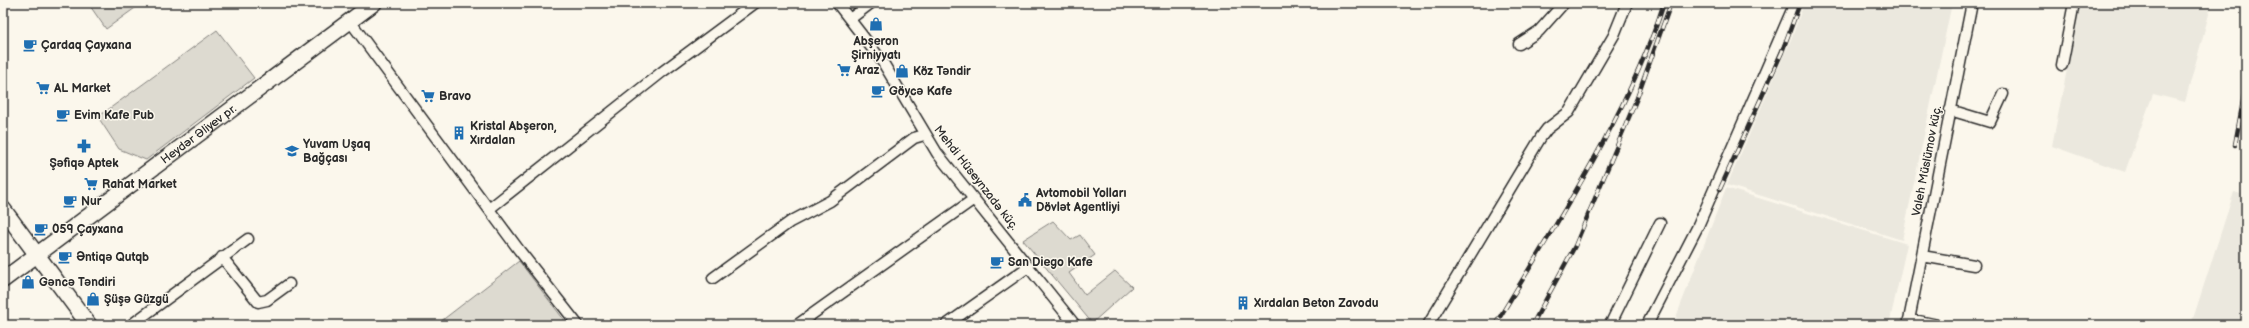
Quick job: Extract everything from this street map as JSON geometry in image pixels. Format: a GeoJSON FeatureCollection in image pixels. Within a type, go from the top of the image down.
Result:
{"type":"FeatureCollection","features":[{"type":"Feature","properties":{"kind":"main road","name":"Heydər Əliyev pr."},"geometry":{"type":"LineString","coordinates":[[3,280],[374,3]]}},
{"type":"Feature","properties":{"kind":"main road"},"geometry":{"type":"LineString","coordinates":[[3,209],[89,325]]}},
{"type":"Feature","properties":{"kind":"street"},"geometry":{"type":"LineString","coordinates":[[489,210],[662,72],[755,3]]}},
{"type":"Feature","properties":{"kind":"street","name":"Mehdi Hüseynzadə küç."},"geometry":{"type":"LineString","coordinates":[[837,3],[882,61],[907,102],[924,135],[1075,325]]}},
{"type":"Feature","properties":{"kind":"street"},"geometry":{"type":"LineString","coordinates":[[850,19],[871,3]]}},
{"type":"Feature","properties":{"kind":"street"},"geometry":{"type":"LineString","coordinates":[[1518,44],[1539,32],[1564,3]]}},
{"type":"Feature","properties":{"kind":"street"},"geometry":{"type":"LineString","coordinates":[[1428,325],[1541,137],[1547,129],[1569,112],[1614,35],[1627,3]]}},
{"type":"Feature","properties":{"kind":"street"},"geometry":{"type":"LineString","coordinates":[[1647,325],[1698,226],[1795,3]]}},
{"type":"Feature","properties":{"kind":"street","name":"Valeh Müslümov küç."},"geometry":{"type":"LineString","coordinates":[[1909,322],[1972,3]]}},
{"type":"Feature","properties":{"kind":"street"},"geometry":{"type":"LineString","coordinates":[[2062,66],[2074,3]]}},
{"type":"Feature","properties":{"kind":"street"},"geometry":{"type":"LineString","coordinates":[[350,21],[489,210],[578,325]]}},
{"type":"Feature","properties":{"kind":"street"},"geometry":{"type":"LineString","coordinates":[[1950,110],[1990,122],[2003,94]]}},
{"type":"Feature","properties":{"kind":"street"},"geometry":{"type":"LineString","coordinates":[[713,278],[790,222],[830,201],[908,142],[924,135]]}},
{"type":"Feature","properties":{"kind":"street"},"geometry":{"type":"LineString","coordinates":[[797,325],[974,199]]}},
{"type":"Feature","properties":{"kind":"street"},"geometry":{"type":"LineString","coordinates":[[1612,325],[1660,223]]}},
{"type":"Feature","properties":{"kind":"street"},"geometry":{"type":"LineString","coordinates":[[130,325],[248,239]]}},
{"type":"Feature","properties":{"kind":"street"},"geometry":{"type":"LineString","coordinates":[[1922,256],[1974,265]]}},
{"type":"Feature","properties":{"kind":"street"},"geometry":{"type":"LineString","coordinates":[[222,257],[258,302],[267,300],[289,284]]}},
{"type":"Feature","properties":{"kind":"street"},"geometry":{"type":"LineString","coordinates":[[946,325],[1028,267]]}},
{"type":"Feature","properties":{"kind":"street"},"geometry":{"type":"LineString","coordinates":[[1909,322],[1938,325]]}},
{"type":"Feature","properties":{"kind":"shaded area"},"geometry":{"type":"Polygon","coordinates":[[[88,3],[142,3],[106,29],[88,3]]]}},
{"type":"Feature","properties":{"kind":"shaded area"},"geometry":{"type":"Polygon","coordinates":[[[1804,3],[1952,3],[1902,240],[1727,185],[1792,37],[1804,3]]]}},
{"type":"Feature","properties":{"kind":"shaded area"},"geometry":{"type":"Polygon","coordinates":[[[2080,3],[2212,3],[2185,102],[2153,94],[2125,172],[2052,146],[2080,3]]]}},
{"type":"Feature","properties":{"kind":"shaded area"},"geometry":{"type":"Polygon","coordinates":[[[217,30],[254,78],[146,160],[119,149],[98,117],[217,30]]]}},
{"type":"Feature","properties":{"kind":"shaded area"},"geometry":{"type":"Polygon","coordinates":[[[2246,177],[2246,325],[2191,325],[2234,192],[2241,194],[2246,177]]]}},
{"type":"Feature","properties":{"kind":"shaded area"},"geometry":{"type":"Polygon","coordinates":[[[1726,188],[1907,244],[1889,325],[1673,325],[1726,188]]]}},
{"type":"Feature","properties":{"kind":"shaded area"},"geometry":{"type":"Polygon","coordinates":[[[1053,221],[1071,240],[1080,235],[1095,255],[1069,273],[1085,295],[1115,271],[1132,287],[1092,323],[1023,240],[1053,221]]]}},
{"type":"Feature","properties":{"kind":"shaded area"},"geometry":{"type":"Polygon","coordinates":[[[519,261],[568,325],[436,325],[519,261]]]}},
{"type":"Feature","properties":{"kind":"railway"},"geometry":{"type":"LineString","coordinates":[[1495,325],[1566,208],[1611,127],[1649,45],[1664,3]]}},
{"type":"Feature","properties":{"kind":"railway"},"geometry":{"type":"LineString","coordinates":[[1532,325],[1575,246],[1637,98],[1671,3]]}},
{"type":"Feature","properties":{"kind":"railway"},"geometry":{"type":"LineString","coordinates":[[1720,189],[1782,52],[1800,3]]}},
{"type":"Feature","properties":{"kind":"railway"},"geometry":{"type":"LineString","coordinates":[[2235,145],[2246,85]]}},
{"type":"Feature","properties":{"kind":"place","name":"Abşeron Şirniyyatı"},"geometry":{"type":"Point","coordinates":[876,24]}},
{"type":"Feature","properties":{"kind":"place","name":"Çardaq Çayxana"},"geometry":{"type":"Point","coordinates":[30,45]}},
{"type":"Feature","properties":{"kind":"place","name":"Araz"},"geometry":{"type":"Point","coordinates":[844,70]}},
{"type":"Feature","properties":{"kind":"place","name":"Köz Təndir"},"geometry":{"type":"Point","coordinates":[902,71]}},
{"type":"Feature","properties":{"kind":"place","name":"AL Market"},"geometry":{"type":"Point","coordinates":[43,88]}},
{"type":"Feature","properties":{"kind":"place","name":"Göycə Kafe"},"geometry":{"type":"Point","coordinates":[878,91]}},
{"type":"Feature","properties":{"kind":"place","name":"Bravo"},"geometry":{"type":"Point","coordinates":[428,96]}},
{"type":"Feature","properties":{"kind":"place","name":"Evim Kafe Pub"},"geometry":{"type":"Point","coordinates":[63,115]}},
{"type":"Feature","properties":{"kind":"place","name":"Kristal Abşeron, Xırdalan"},"geometry":{"type":"Point","coordinates":[459,133]}},
{"type":"Feature","properties":{"kind":"place","name":"Şəfiqə Aptek"},"geometry":{"type":"Point","coordinates":[84,146]}},
{"type":"Feature","properties":{"kind":"place","name":"Yuvam Uşaq Bağçası"},"geometry":{"type":"Point","coordinates":[292,151]}},
{"type":"Feature","properties":{"kind":"place","name":"Rahat Market"},"geometry":{"type":"Point","coordinates":[91,184]}},
{"type":"Feature","properties":{"kind":"place","name":"Avtomobil Yolları Dövlət Agentliyi"},"geometry":{"type":"Point","coordinates":[1025,200]}},
{"type":"Feature","properties":{"kind":"place","name":"Nur"},"geometry":{"type":"Point","coordinates":[70,201]}},
{"type":"Feature","properties":{"kind":"place","name":"059 Çayxana"},"geometry":{"type":"Point","coordinates":[41,229]}},
{"type":"Feature","properties":{"kind":"place","name":"Əntiqə Qutqb"},"geometry":{"type":"Point","coordinates":[65,257]}},
{"type":"Feature","properties":{"kind":"place","name":"San Diego Kafe"},"geometry":{"type":"Point","coordinates":[997,262]}},
{"type":"Feature","properties":{"kind":"place","name":"Gəncə Təndiri"},"geometry":{"type":"Point","coordinates":[28,282]}},
{"type":"Feature","properties":{"kind":"place","name":"Şüşə Güzgü"},"geometry":{"type":"Point","coordinates":[93,299]}},
{"type":"Feature","properties":{"kind":"place","name":"Xırdalan Beton Zavodu"},"geometry":{"type":"Point","coordinates":[1243,303]}}]}
